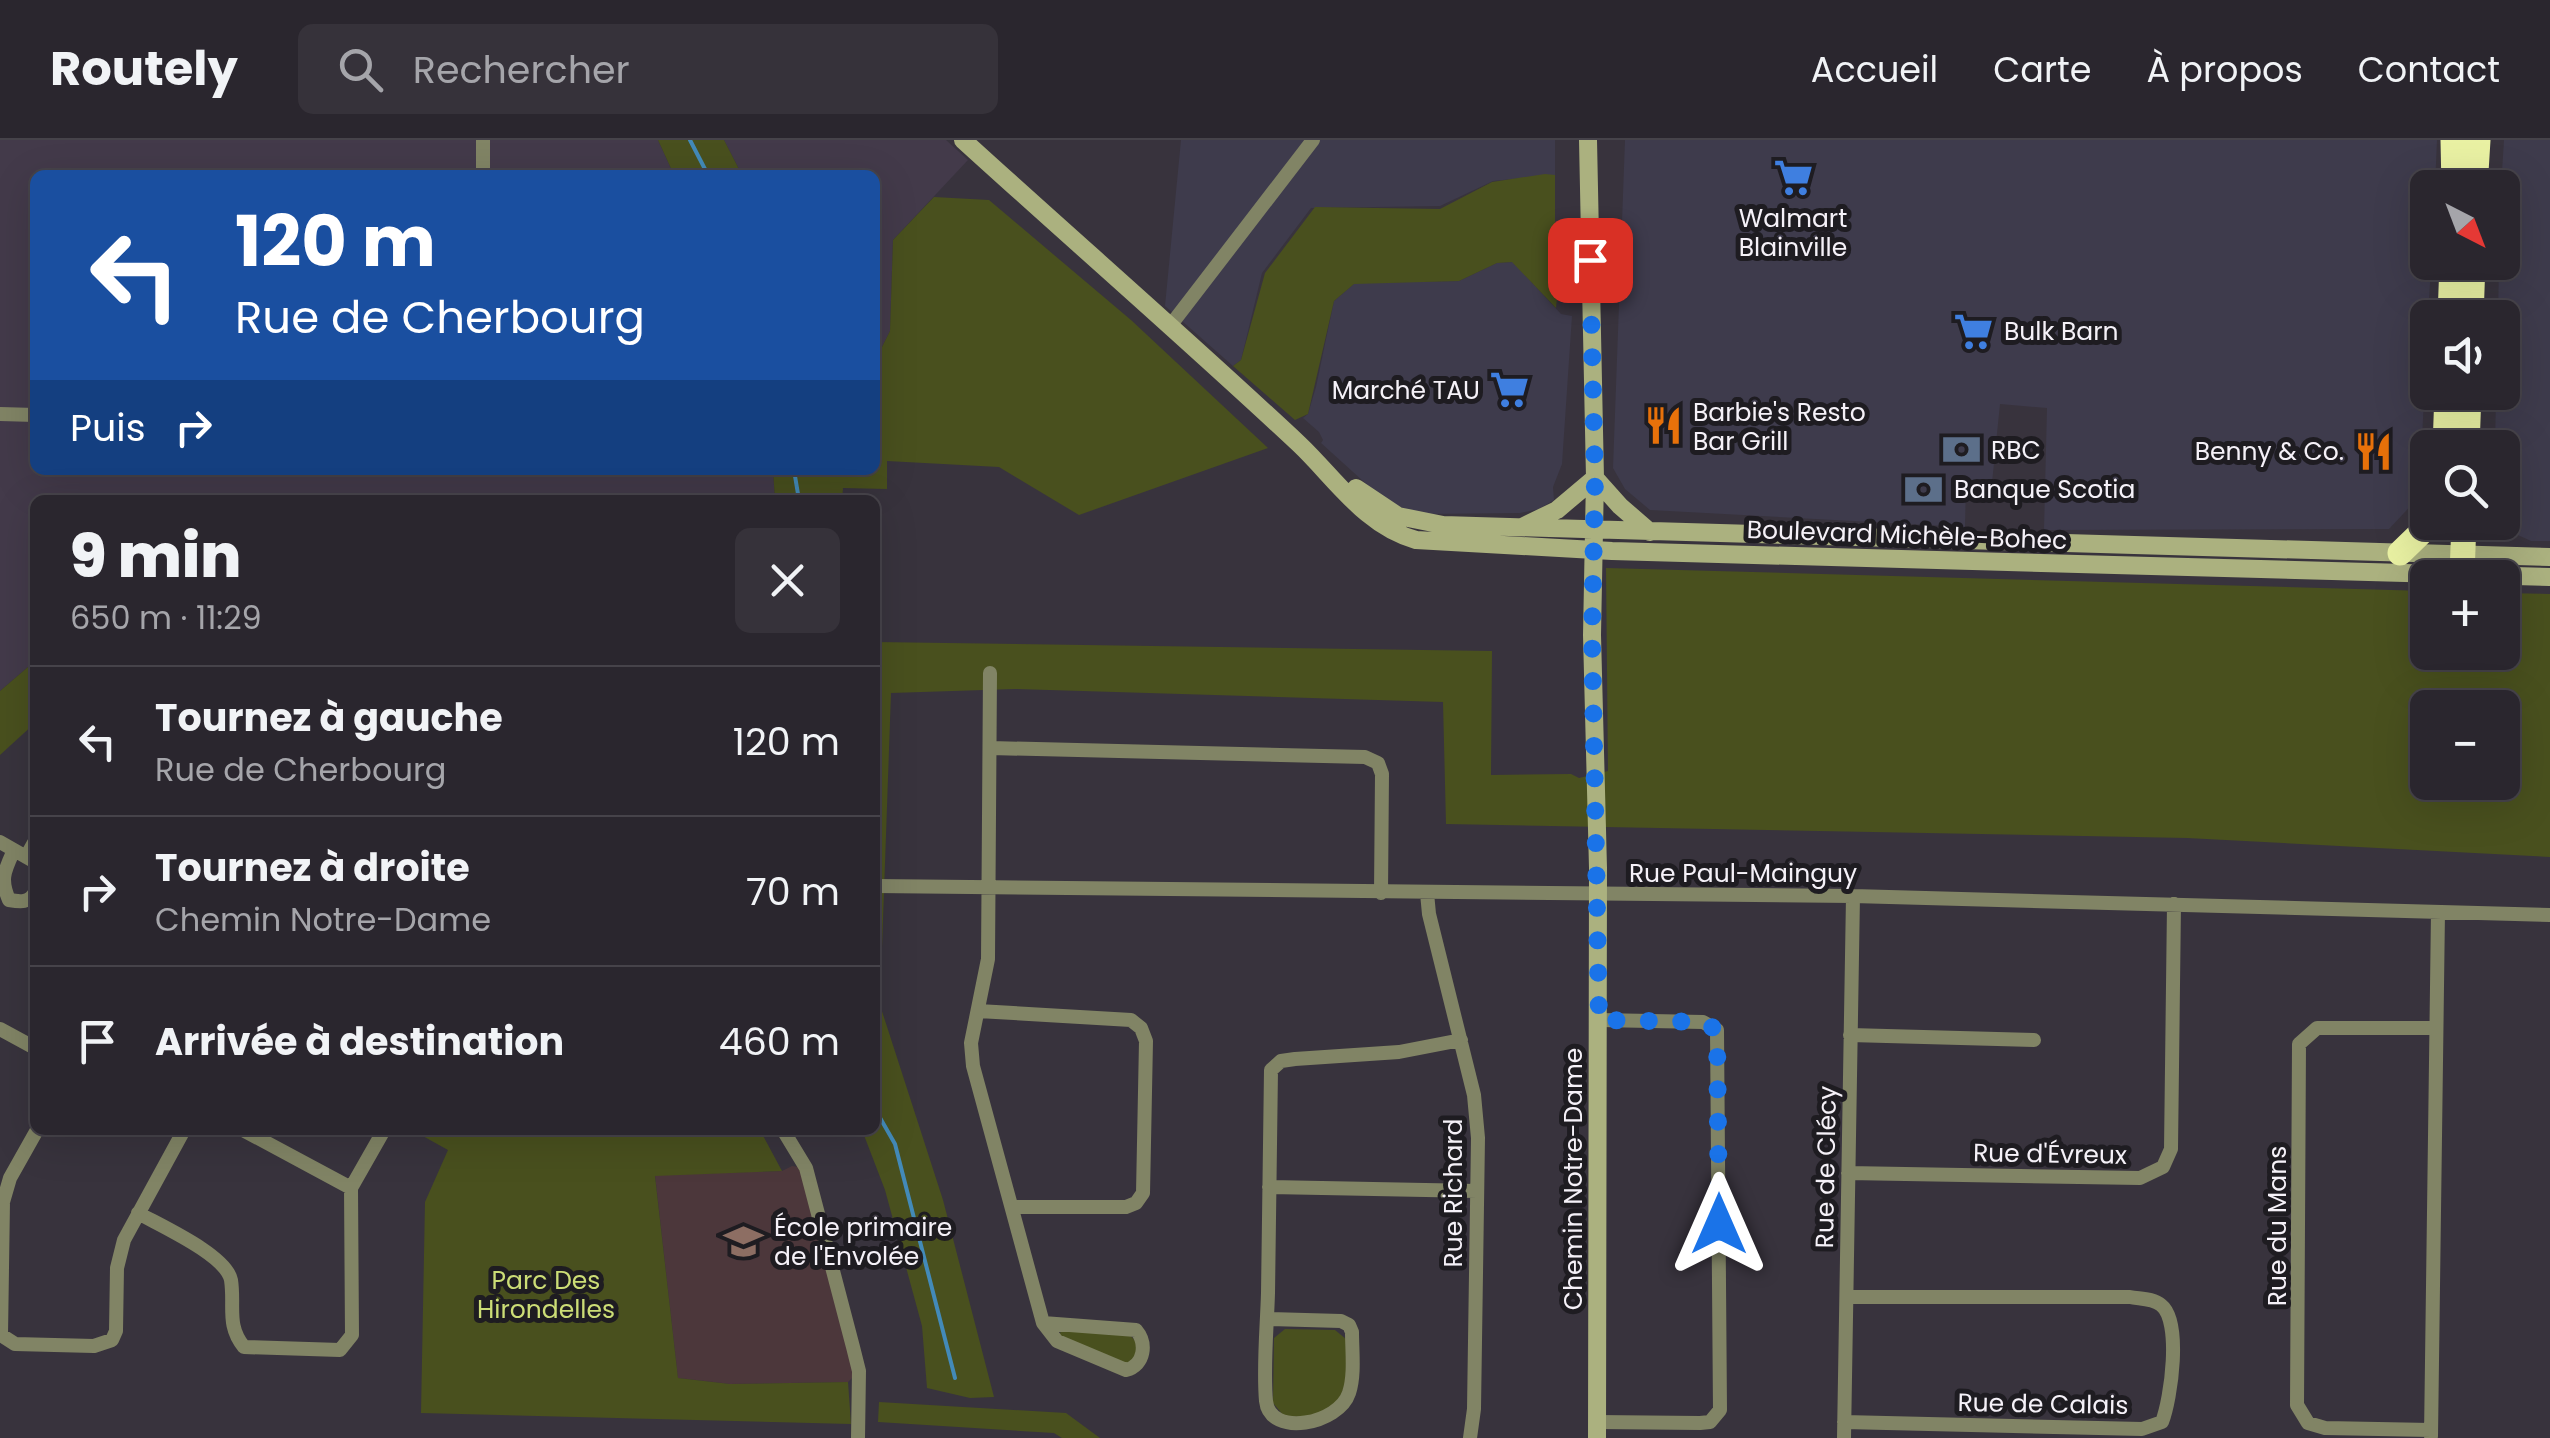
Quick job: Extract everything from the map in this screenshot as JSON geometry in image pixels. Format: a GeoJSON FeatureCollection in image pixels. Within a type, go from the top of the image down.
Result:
{"type":"FeatureCollection","features":[{"type":"Feature","properties":{"kind":"highway"},"geometry":{"type":"LineString","coordinates":[[2454,140],[2454,170]]}},
{"type":"Feature","properties":{"kind":"highway"},"geometry":{"type":"LineString","coordinates":[[2476,170],[2478,140]]}},
{"type":"Feature","properties":{"kind":"highway"},"geometry":{"type":"LineString","coordinates":[[2400,553],[2413,540]]}},
{"type":"Feature","properties":{"kind":"street"},"geometry":{"type":"LineString","coordinates":[[483,140],[483,170]]}},
{"type":"Feature","properties":{"kind":"street","name":"Boulevard Michèle-Bohec"},"geometry":{"type":"LineString","coordinates":[[963,140],[1300,444],[1374,519],[1405,537],[1440,544],[1594,540],[2410,564]]}},
{"type":"Feature","properties":{"kind":"street"},"geometry":{"type":"LineString","coordinates":[[1170,326],[1313,140]]}},
{"type":"Feature","properties":{"kind":"street","name":"Chemin Notre-Dame"},"geometry":{"type":"LineString","coordinates":[[1588,140],[1599,1020],[1597,1430]]}},
{"type":"Feature","properties":{"kind":"street"},"geometry":{"type":"LineString","coordinates":[[0,414],[30,415]]}},
{"type":"Feature","properties":{"kind":"street","name":"Boulevard Michèle-Bohec"},"geometry":{"type":"LineString","coordinates":[[1300,444],[1372,501],[1398,516],[1434,525],[1519,528],[1594,540],[1650,532],[2400,553],[2432,560]]}},
{"type":"Feature","properties":{"kind":"street"},"geometry":{"type":"LineString","coordinates":[[1519,528],[1557,510],[1595,478],[1650,532]]}},
{"type":"Feature","properties":{"kind":"street","name":"Boulevard Michèle-Bohec"},"geometry":{"type":"LineString","coordinates":[[2520,560],[2550,558]]}},
{"type":"Feature","properties":{"kind":"street","name":"Boulevard Michèle-Bohec"},"geometry":{"type":"LineString","coordinates":[[2520,574],[2550,578]]}},
{"type":"Feature","properties":{"kind":"street"},"geometry":{"type":"LineString","coordinates":[[990,673],[988,959],[971,1043],[973,1066],[1043,1322],[1056,1340],[1126,1370],[1134,1368],[1142,1358],[1143,1339],[1136,1330],[1043,1322]]}},
{"type":"Feature","properties":{"kind":"street"},"geometry":{"type":"LineString","coordinates":[[990,748],[1365,757],[1378,763],[1382,774],[1381,893]]}},
{"type":"Feature","properties":{"kind":"street"},"geometry":{"type":"LineString","coordinates":[[0,842],[25,856],[0,879],[0,888],[9,900],[30,899]]}},
{"type":"Feature","properties":{"kind":"street","name":"Rue Paul-Mainguy"},"geometry":{"type":"LineString","coordinates":[[880,886],[1853,896],[2550,915]]}},
{"type":"Feature","properties":{"kind":"street","name":"Rue Richard"},"geometry":{"type":"LineString","coordinates":[[1427,892],[1474,1096],[1477,1191],[1474,1409],[1470,1438]]}},
{"type":"Feature","properties":{"kind":"street","name":"Rue de Clécy"},"geometry":{"type":"LineString","coordinates":[[1844,1438],[1853,896]]}},
{"type":"Feature","properties":{"kind":"street","name":"Rue d'Évreux"},"geometry":{"type":"LineString","coordinates":[[1848,1173],[2140,1178],[2163,1168],[2171,1149],[2174,904]]}},
{"type":"Feature","properties":{"kind":"street"},"geometry":{"type":"LineString","coordinates":[[2431,1434],[2438,912]]}},
{"type":"Feature","properties":{"kind":"street"},"geometry":{"type":"LineString","coordinates":[[978,1010],[1131,1020],[1141,1028],[1146,1041],[1143,1193],[1136,1203],[1012,1207]]}},
{"type":"Feature","properties":{"kind":"street"},"geometry":{"type":"LineString","coordinates":[[1597,1430],[1710,1422],[1720,1410],[1717,1030],[1703,1022],[1599,1020]]}},
{"type":"Feature","properties":{"kind":"street","name":"Rue du Mans"},"geometry":{"type":"LineString","coordinates":[[2431,1434],[2325,1428],[2308,1423],[2297,1406],[2299,1044],[2316,1028],[2434,1028]]}},
{"type":"Feature","properties":{"kind":"street"},"geometry":{"type":"LineString","coordinates":[[0,1029],[30,1045]]}},
{"type":"Feature","properties":{"kind":"street"},"geometry":{"type":"LineString","coordinates":[[1850,1036],[2034,1040]]}},
{"type":"Feature","properties":{"kind":"street"},"geometry":{"type":"LineString","coordinates":[[1267,1319],[1340,1321],[1349,1325],[1352,1332],[1348,1395],[1326,1420],[1290,1424],[1275,1418],[1266,1406],[1267,1319],[1271,1070],[1281,1061],[1399,1052],[1461,1040]]}},
{"type":"Feature","properties":{"kind":"street"},"geometry":{"type":"LineString","coordinates":[[34,1135],[5,1176],[1,1335],[15,1344],[94,1346],[112,1340],[124,1240],[181,1135]]}},
{"type":"Feature","properties":{"kind":"street"},"geometry":{"type":"LineString","coordinates":[[253,1135],[352,1188]]}},
{"type":"Feature","properties":{"kind":"street"},"geometry":{"type":"LineString","coordinates":[[138,1213],[218,1260],[231,1276],[233,1334],[244,1347],[340,1350],[352,1335],[352,1188],[381,1135]]}},
{"type":"Feature","properties":{"kind":"street"},"geometry":{"type":"LineString","coordinates":[[786,1135],[806,1168],[859,1371],[858,1438]]}},
{"type":"Feature","properties":{"kind":"street"},"geometry":{"type":"LineString","coordinates":[[1269,1187],[1477,1191]]}},
{"type":"Feature","properties":{"kind":"street","name":"Rue de Calais"},"geometry":{"type":"LineString","coordinates":[[1844,1422],[2142,1429],[2162,1422],[2170,1400],[2172,1363],[2171,1324],[2164,1306],[2155,1301],[2130,1297],[1847,1297]]}},
{"type":"Feature","properties":{"kind":"shaded area"},"geometry":{"type":"Polygon","coordinates":[[[0,140],[658,140],[672,170],[30,170],[30,475],[773,475],[775,495],[30,495],[30,665],[0,691],[0,140]]]}},
{"type":"Feature","properties":{"kind":"shaded area"},"geometry":{"type":"Polygon","coordinates":[[[724,140],[946,140],[968,160],[893,240],[890,331],[880,351],[880,170],[739,170],[724,140]]]}},
{"type":"Feature","properties":{"kind":"shaded area"},"geometry":{"type":"Polygon","coordinates":[[[1181,140],[1555,140],[1555,175],[1493,181],[1440,206],[1311,208],[1262,273],[1241,360],[1233,366],[1165,306],[1181,140]]]}},
{"type":"Feature","properties":{"kind":"shaded area"},"geometry":{"type":"Polygon","coordinates":[[[1625,140],[2437,140],[2436,170],[2410,170],[2410,280],[2430,280],[2429,300],[2410,300],[2410,410],[2423,410],[2422,430],[2410,430],[2410,507],[2389,529],[2044,530],[2047,408],[2000,404],[1992,483],[1966,482],[1965,527],[1650,510],[1625,489],[1613,468],[1625,140]]]}},
{"type":"Feature","properties":{"kind":"shaded area"},"geometry":{"type":"Polygon","coordinates":[[[2504,140],[2550,140],[2550,541],[2531,541],[2520,536],[2520,430],[2495,430],[2496,410],[2520,410],[2520,300],[2498,300],[2499,280],[2520,280],[2520,170],[2502,170],[2504,140]]]}},
{"type":"Feature","properties":{"kind":"shaded area"},"geometry":{"type":"Polygon","coordinates":[[[1513,262],[1561,314],[1572,316],[1562,464],[1553,487],[1554,500],[1539,509],[1520,513],[1426,514],[1400,507],[1374,491],[1321,443],[1319,432],[1303,418],[1308,414],[1316,387],[1334,301],[1355,283],[1459,281],[1497,263],[1513,262]]]}},
{"type":"Feature","properties":{"kind":"shaded area","name":"École primaire de l'Envolée"},"geometry":{"type":"Polygon","coordinates":[[[792,1166],[806,1168],[859,1371],[848,1382],[730,1384],[678,1378],[655,1175],[782,1171],[792,1166]]]}},
{"type":"Feature","properties":{"kind":"green space"},"geometry":{"type":"Polygon","coordinates":[[[658,140],[724,140],[739,170],[672,170],[658,140]]]}},
{"type":"Feature","properties":{"kind":"green space"},"geometry":{"type":"Polygon","coordinates":[[[1555,175],[1555,244],[1562,249],[1556,308],[1512,262],[1497,263],[1459,281],[1354,284],[1334,301],[1308,414],[1295,420],[1233,366],[1241,360],[1265,273],[1315,207],[1440,209],[1492,182],[1555,175]]]}},
{"type":"Feature","properties":{"kind":"green space"},"geometry":{"type":"Polygon","coordinates":[[[934,197],[989,200],[1131,320],[1268,448],[1079,515],[999,467],[887,461],[887,489],[843,488],[842,495],[775,495],[773,475],[880,475],[880,351],[890,331],[893,240],[934,197]]]}},
{"type":"Feature","properties":{"kind":"green space"},"geometry":{"type":"Polygon","coordinates":[[[1606,568],[2410,591],[2410,670],[2520,670],[2520,593],[2550,594],[2550,857],[2187,838],[1446,824],[1443,702],[1015,689],[891,693],[880,1005],[880,642],[1492,651],[1491,775],[1571,774],[1579,778],[1608,771],[1606,568]]]}},
{"type":"Feature","properties":{"kind":"green space"},"geometry":{"type":"Polygon","coordinates":[[[30,665],[30,728],[0,755],[0,691],[30,665]]]}},
{"type":"Feature","properties":{"kind":"green space"},"geometry":{"type":"Polygon","coordinates":[[[880,1005],[943,1200],[994,1397],[970,1398],[927,1388],[922,1326],[885,1190],[864,1135],[880,1135],[880,1005]]]}},
{"type":"Feature","properties":{"kind":"green space","name":"Parc Des Hirondelles"},"geometry":{"type":"Polygon","coordinates":[[[421,1135],[763,1135],[782,1171],[655,1176],[678,1378],[730,1384],[848,1382],[851,1424],[421,1413],[425,1202],[448,1150],[421,1135]]]}},
{"type":"Feature","properties":{"kind":"green space"},"geometry":{"type":"Polygon","coordinates":[[[1285,1329],[1335,1330],[1346,1339],[1345,1385],[1335,1404],[1317,1416],[1284,1416],[1273,1403],[1274,1338],[1285,1329]]]}},
{"type":"Feature","properties":{"kind":"green space"},"geometry":{"type":"Polygon","coordinates":[[[1061,1331],[1129,1334],[1137,1343],[1136,1357],[1130,1364],[1124,1363],[1059,1336],[1061,1331]]]}},
{"type":"Feature","properties":{"kind":"green space"},"geometry":{"type":"Polygon","coordinates":[[[879,1402],[1066,1413],[1100,1438],[878,1422],[879,1402]]]}},
{"type":"Feature","properties":{"kind":"waterway"},"geometry":{"type":"LineString","coordinates":[[690,140],[705,170]]}},
{"type":"Feature","properties":{"kind":"waterway"},"geometry":{"type":"LineString","coordinates":[[795,475],[798,495]]}},
{"type":"Feature","properties":{"kind":"waterway"},"geometry":{"type":"LineString","coordinates":[[880,1118],[895,1144],[955,1378]]}},
{"type":"Feature","properties":{"kind":"place","name":"Walmart Blainville"},"geometry":{"type":"Point","coordinates":[1793,177]}},
{"type":"Feature","properties":{"kind":"place","name":"Bulk Barn"},"geometry":{"type":"Point","coordinates":[1974,331]}},
{"type":"Feature","properties":{"kind":"place","name":"Marché TAU"},"geometry":{"type":"Point","coordinates":[1510,390]}},
{"type":"Feature","properties":{"kind":"place","name":"Barbie's Resto Bar Grill"},"geometry":{"type":"Point","coordinates":[1663,426]}},
{"type":"Feature","properties":{"kind":"place","name":"RBC"},"geometry":{"type":"Point","coordinates":[1961,450]}},
{"type":"Feature","properties":{"kind":"place","name":"Benny & Co."},"geometry":{"type":"Point","coordinates":[2374,451]}},
{"type":"Feature","properties":{"kind":"place","name":"Banque Scotia"},"geometry":{"type":"Point","coordinates":[1924,489]}},
{"type":"Feature","properties":{"kind":"place","name":"École primaire de l'Envolée"},"geometry":{"type":"Point","coordinates":[744,1241]}},
{"type":"Feature","properties":{"kind":"route"},"geometry":{"type":"LineString","coordinates":[[1590,260],[1599,1020],[1703,1022],[1717,1030],[1719,1224]]}}]}
